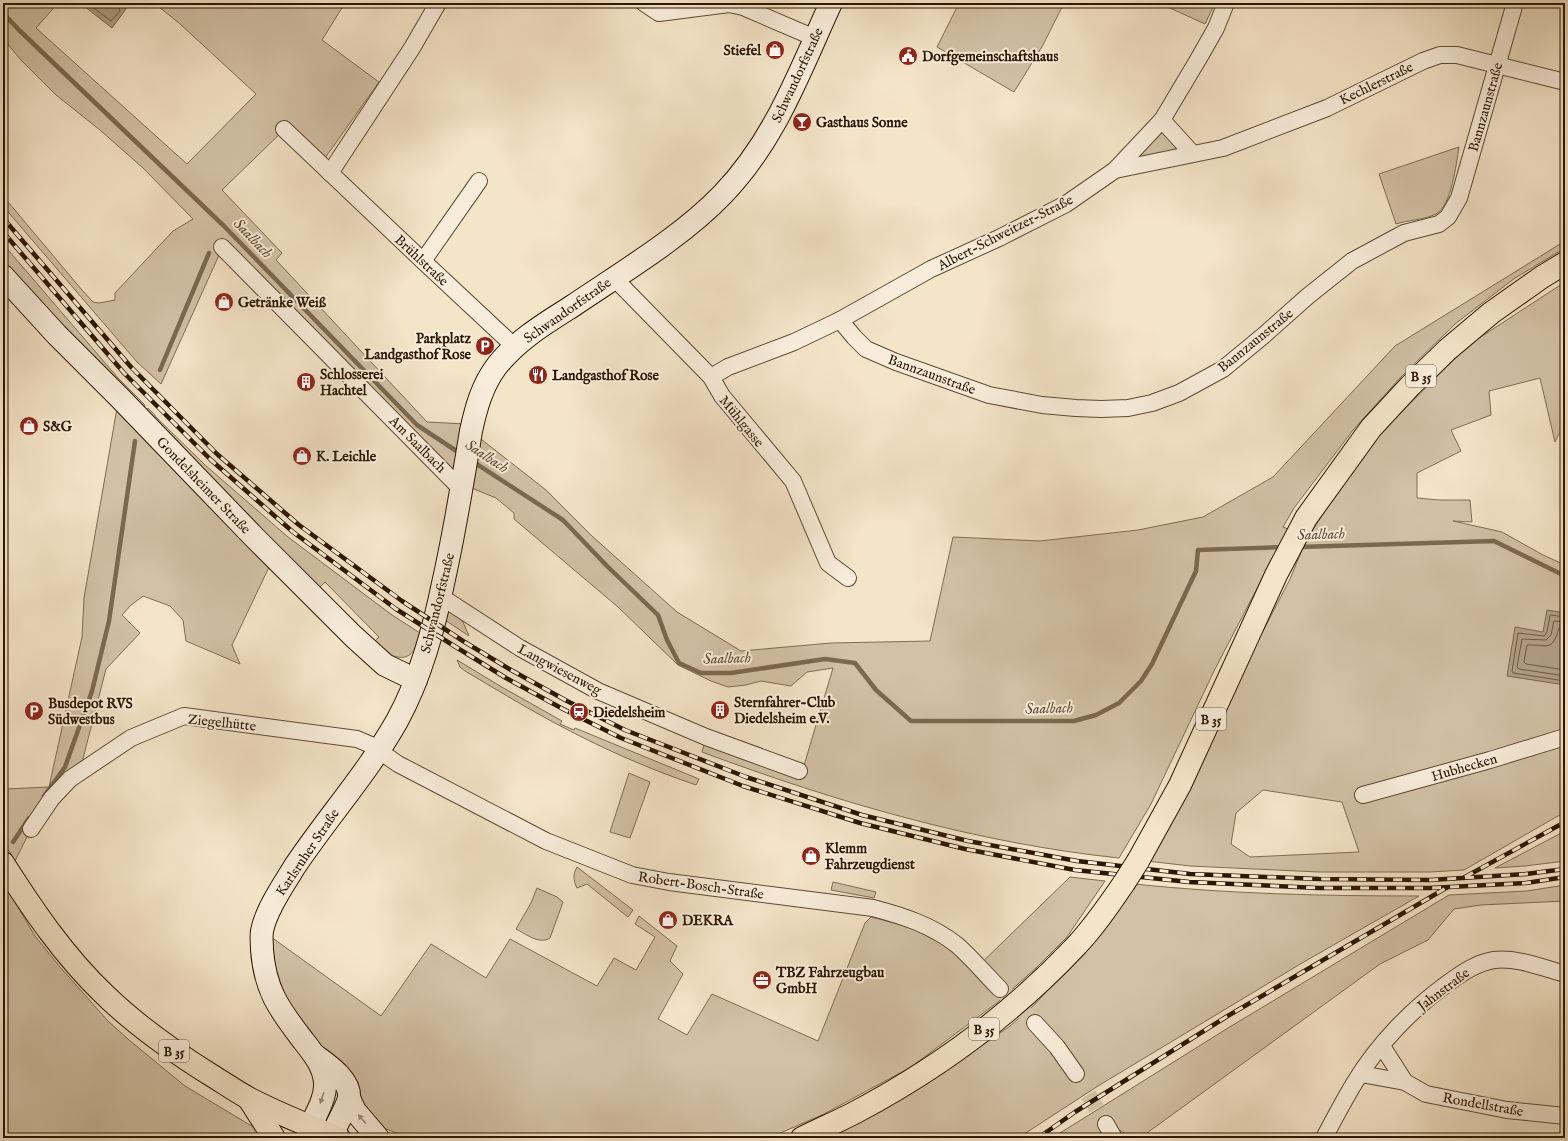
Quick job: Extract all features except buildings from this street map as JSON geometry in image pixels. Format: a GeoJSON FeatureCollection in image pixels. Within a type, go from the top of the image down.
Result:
{"type":"FeatureCollection","features":[{"type":"Feature","properties":{"kind":"main road","name":"B 35"},"geometry":{"type":"LineString","coordinates":[[802,1138],[856,1112],[919,1076],[999,1019],[1045,977],[1076,945],[1105,910],[1124,883],[1138,861],[1180,785],[1276,575],[1306,518],[1371,428],[1410,386],[1448,350],[1491,313],[1542,277],[1565,263]]}},
{"type":"Feature","properties":{"kind":"main road","name":"B 35"},"geometry":{"type":"LineString","coordinates":[[3,863],[37,916],[68,954],[104,995],[138,1025],[186,1059],[307,1132],[334,1137]]}},
{"type":"Feature","properties":{"kind":"main road"},"geometry":{"type":"LineString","coordinates":[[249,1098],[274,1138]]}},
{"type":"Feature","properties":{"kind":"street"},"geometry":{"type":"LineString","coordinates":[[330,173],[412,48],[438,3]]}},
{"type":"Feature","properties":{"kind":"street"},"geometry":{"type":"LineString","coordinates":[[644,3],[659,13],[730,3],[743,7],[815,38]]}},
{"type":"Feature","properties":{"kind":"street","name":"Schwandorfstraße"},"geometry":{"type":"LineString","coordinates":[[416,680],[426,652],[440,596],[476,407],[489,379],[504,357],[528,336],[671,238],[698,217],[723,194],[744,169],[766,138],[796,84],[831,3]]}},
{"type":"Feature","properties":{"kind":"street","name":"Albert-Schweitzer-Straße"},"geometry":{"type":"LineString","coordinates":[[711,377],[728,367],[794,342],[840,320],[931,269],[999,238],[1066,204],[1116,170],[1162,120],[1216,28],[1226,3]]}},
{"type":"Feature","properties":{"kind":"street","name":"Bannzaunstraße"},"geometry":{"type":"LineString","coordinates":[[840,320],[866,349],[896,362],[989,395],[1042,405],[1101,409],[1128,408],[1166,399],[1179,393],[1223,369],[1308,296],[1352,261],[1404,233],[1439,224],[1448,217],[1459,198],[1515,3]]}},
{"type":"Feature","properties":{"kind":"street","name":"Kechlerstraße"},"geometry":{"type":"LineString","coordinates":[[1116,170],[1192,153],[1223,148],[1326,108],[1423,61],[1440,55],[1457,55],[1565,82]]}},
{"type":"Feature","properties":{"kind":"street"},"geometry":{"type":"LineString","coordinates":[[1162,120],[1192,153]]}},
{"type":"Feature","properties":{"kind":"street","name":"Brühlstraße"},"geometry":{"type":"LineString","coordinates":[[284,129],[515,347]]}},
{"type":"Feature","properties":{"kind":"street"},"geometry":{"type":"LineString","coordinates":[[423,261],[479,181]]}},
{"type":"Feature","properties":{"kind":"street","name":"Am Saalbach"},"geometry":{"type":"LineString","coordinates":[[222,247],[463,479]]}},
{"type":"Feature","properties":{"kind":"street","name":"Gondelsheimer Straße"},"geometry":{"type":"LineString","coordinates":[[3,276],[57,334],[352,636],[385,665],[416,680]]}},
{"type":"Feature","properties":{"kind":"street","name":"Mühlgasse"},"geometry":{"type":"LineString","coordinates":[[614,278],[711,377],[722,396],[793,481],[828,563],[848,578]]}},
{"type":"Feature","properties":{"kind":"street","name":"Langwiesenweg"},"geometry":{"type":"LineString","coordinates":[[440,596],[520,648],[598,691],[706,737],[799,771]]}},
{"type":"Feature","properties":{"kind":"street","name":"Karlsruher Straße"},"geometry":{"type":"LineString","coordinates":[[307,1132],[322,1099],[325,1086],[322,1069],[314,1054],[285,1017],[270,990],[263,961],[262,931],[280,889],[379,750],[397,721],[416,680]]}},
{"type":"Feature","properties":{"kind":"street","name":"Ziegelhütte"},"geometry":{"type":"LineString","coordinates":[[31,829],[52,798],[70,779],[131,738],[184,716],[357,739],[379,750]]}},
{"type":"Feature","properties":{"kind":"street","name":"Hubhecken"},"geometry":{"type":"LineString","coordinates":[[1362,795],[1490,760],[1565,737]]}},
{"type":"Feature","properties":{"kind":"street","name":"Robert-Bosch-Straße"},"geometry":{"type":"LineString","coordinates":[[379,750],[398,764],[543,839],[632,875],[669,882],[873,908],[902,916],[932,929],[957,946],[1000,989]]}},
{"type":"Feature","properties":{"kind":"street","name":"Jahnstraße"},"geometry":{"type":"LineString","coordinates":[[1324,1138],[1361,1074],[1382,1046],[1414,1011],[1435,993],[1467,970],[1481,963],[1494,960],[1510,960],[1565,974]]}},
{"type":"Feature","properties":{"kind":"street"},"geometry":{"type":"LineString","coordinates":[[1034,1023],[1057,1047],[1076,1074]]}},
{"type":"Feature","properties":{"kind":"street"},"geometry":{"type":"LineString","coordinates":[[1382,1046],[1405,1082]]}},
{"type":"Feature","properties":{"kind":"street","name":"Karlsruher Straße"},"geometry":{"type":"LineString","coordinates":[[314,1054],[338,1072],[345,1083],[349,1098],[355,1111],[378,1138]]}},
{"type":"Feature","properties":{"kind":"street"},"geometry":{"type":"LineString","coordinates":[[1361,1074],[1405,1082]]}},
{"type":"Feature","properties":{"kind":"street","name":"Rondellstraße"},"geometry":{"type":"LineString","coordinates":[[1405,1082],[1426,1094],[1507,1110],[1565,1116]]}},
{"type":"Feature","properties":{"kind":"street"},"geometry":{"type":"LineString","coordinates":[[334,1137],[349,1098]]}},
{"type":"Feature","properties":{"kind":"street"},"geometry":{"type":"LineString","coordinates":[[1106,1124],[1114,1138]]}},
{"type":"Feature","properties":{"kind":"shaded area"},"geometry":{"type":"Polygon","coordinates":[[[3,3],[28,3],[32,7],[36,3],[58,3],[36,28],[187,164],[256,94],[179,23],[154,3],[345,3],[322,40],[379,82],[325,158],[289,125],[222,190],[282,253],[276,260],[427,422],[466,424],[458,476],[224,244],[161,384],[137,362],[3,206],[3,196],[82,290],[93,302],[99,303],[115,300],[115,293],[173,231],[193,219],[143,168],[100,130],[56,95],[20,59],[3,38],[3,3]]]}},
{"type":"Feature","properties":{"kind":"shaded area"},"geometry":{"type":"Polygon","coordinates":[[[959,3],[1064,3],[1043,45],[1014,92],[937,47],[959,3]]]}},
{"type":"Feature","properties":{"kind":"shaded area"},"geometry":{"type":"Polygon","coordinates":[[[1159,3],[1215,3],[1205,24],[1159,3]]]}},
{"type":"Feature","properties":{"kind":"shaded area"},"geometry":{"type":"Polygon","coordinates":[[[1160,131],[1163,132],[1176,147],[1175,150],[1144,157],[1138,156],[1160,131]]]}},
{"type":"Feature","properties":{"kind":"shaded area"},"geometry":{"type":"Polygon","coordinates":[[[1459,147],[1450,193],[1441,209],[1436,214],[1431,216],[1396,224],[1379,174],[1459,147]]]}},
{"type":"Feature","properties":{"kind":"shaded area"},"geometry":{"type":"Polygon","coordinates":[[[1565,241],[1565,248],[1515,278],[1455,324],[1400,378],[1353,430],[1294,508],[1283,527],[1288,529],[1215,669],[1151,804],[1119,858],[1012,842],[907,818],[804,788],[702,752],[707,733],[803,769],[833,668],[807,672],[791,686],[761,681],[746,685],[728,687],[711,681],[678,665],[618,607],[514,519],[514,513],[496,498],[469,487],[477,436],[546,490],[592,536],[677,612],[741,651],[831,643],[930,641],[953,537],[1040,541],[1138,530],[1203,517],[1273,477],[1395,346],[1565,241]]]}},
{"type":"Feature","properties":{"kind":"shaded area"},"geometry":{"type":"Polygon","coordinates":[[[3,244],[118,378],[144,404],[144,409],[3,261],[3,244]]]}},
{"type":"Feature","properties":{"kind":"shaded area"},"geometry":{"type":"Polygon","coordinates":[[[1565,282],[1565,422],[1555,442],[1540,378],[1489,391],[1491,415],[1451,430],[1461,451],[1417,473],[1417,498],[1470,500],[1472,522],[1453,521],[1502,532],[1543,555],[1565,565],[1565,812],[1464,870],[1430,872],[1319,872],[1190,866],[1147,861],[1290,579],[1306,540],[1369,444],[1470,344],[1565,282]],[[1263,790],[1236,813],[1231,844],[1250,857],[1359,852],[1342,802],[1263,790]]]}},
{"type":"Feature","properties":{"kind":"shaded area"},"geometry":{"type":"Polygon","coordinates":[[[117,408],[270,565],[232,645],[240,664],[186,641],[183,620],[170,606],[143,596],[130,606],[122,615],[140,633],[106,669],[78,778],[31,829],[15,861],[3,841],[3,786],[5,789],[49,787],[82,637],[84,598],[117,408]]]}},
{"type":"Feature","properties":{"kind":"shaded area"},"geometry":{"type":"Polygon","coordinates":[[[148,408],[205,465],[288,537],[392,615],[420,633],[413,652],[407,656],[395,656],[387,654],[371,645],[379,637],[325,582],[317,590],[147,412],[148,408]]]}},
{"type":"Feature","properties":{"kind":"shaded area"},"geometry":{"type":"Polygon","coordinates":[[[450,611],[460,615],[469,636],[445,620],[450,611]]]}},
{"type":"Feature","properties":{"kind":"shaded area"},"geometry":{"type":"Polygon","coordinates":[[[457,660],[562,721],[560,724],[574,730],[575,728],[699,779],[696,785],[641,764],[570,731],[465,671],[460,667],[457,660]]]}},
{"type":"Feature","properties":{"kind":"shaded area"},"geometry":{"type":"Polygon","coordinates":[[[629,773],[650,782],[630,838],[610,832],[629,773]]]}},
{"type":"Feature","properties":{"kind":"shaded area"},"geometry":{"type":"Polygon","coordinates":[[[1565,831],[1565,861],[1495,868],[1565,831]]]}},
{"type":"Feature","properties":{"kind":"shaded area"},"geometry":{"type":"Polygon","coordinates":[[[577,867],[633,910],[628,917],[587,884],[577,888],[574,877],[577,867]]]}},
{"type":"Feature","properties":{"kind":"shaded area"},"geometry":{"type":"Polygon","coordinates":[[[1070,877],[1105,881],[1067,937],[1037,967],[998,1002],[911,1067],[824,1114],[769,1138],[409,1138],[379,1126],[325,1049],[299,1024],[272,971],[271,937],[381,1016],[431,944],[486,978],[510,939],[597,986],[614,958],[636,970],[655,937],[635,924],[639,916],[677,946],[670,961],[683,974],[658,1019],[687,1035],[712,994],[818,1041],[865,923],[871,917],[910,927],[958,955],[973,971],[1070,877]]]}},
{"type":"Feature","properties":{"kind":"shaded area"},"geometry":{"type":"Polygon","coordinates":[[[3,882],[35,936],[107,1020],[185,1086],[255,1128],[263,1138],[3,1138],[3,882]]]}},
{"type":"Feature","properties":{"kind":"shaded area"},"geometry":{"type":"Polygon","coordinates":[[[833,882],[876,892],[874,898],[831,890],[833,882]]]}},
{"type":"Feature","properties":{"kind":"shaded area"},"geometry":{"type":"Polygon","coordinates":[[[1134,884],[1276,894],[1419,896],[1302,963],[1098,1086],[1018,1138],[829,1138],[925,1083],[1009,1027],[1034,1005],[1085,951],[1134,884]]]}},
{"type":"Feature","properties":{"kind":"shaded area"},"geometry":{"type":"Polygon","coordinates":[[[1565,885],[1565,901],[1481,905],[1454,909],[1428,940],[1380,964],[1140,1138],[1133,1138],[1119,1130],[1107,1138],[1052,1138],[1228,1028],[1449,895],[1527,891],[1565,885]]]}},
{"type":"Feature","properties":{"kind":"shaded area"},"geometry":{"type":"Polygon","coordinates":[[[537,888],[557,897],[563,902],[550,938],[546,940],[537,940],[516,929],[531,903],[537,888]]]}},
{"type":"Feature","properties":{"kind":"water"},"geometry":{"type":"Polygon","coordinates":[[[80,3],[118,3],[126,9],[112,28],[80,3]]]}},
{"type":"Feature","properties":{"kind":"water"},"geometry":{"type":"Polygon","coordinates":[[[1547,610],[1565,613],[1565,685],[1507,676],[1515,627],[1543,632],[1547,610]]]}},
{"type":"Feature","properties":{"kind":"waterway","name":"Saalbach"},"geometry":{"type":"LineString","coordinates":[[3,13],[224,226],[417,425],[461,454]]}},
{"type":"Feature","properties":{"kind":"waterway"},"geometry":{"type":"LineString","coordinates":[[160,370],[209,253]]}},
{"type":"Feature","properties":{"kind":"waterway"},"geometry":{"type":"LineString","coordinates":[[44,796],[65,767],[92,691],[109,621],[135,441]]}},
{"type":"Feature","properties":{"kind":"waterway","name":"Saalbach"},"geometry":{"type":"LineString","coordinates":[[472,461],[563,520],[607,566],[658,615],[667,640],[679,663],[701,673],[731,673],[825,659],[855,663],[876,690],[911,721],[1074,721],[1096,715],[1119,703],[1141,681],[1152,664],[1196,571],[1198,550],[1284,547]]}},
{"type":"Feature","properties":{"kind":"waterway","name":"Saalbach"},"geometry":{"type":"LineString","coordinates":[[1299,547],[1494,541],[1565,576]]}},
{"type":"Feature","properties":{"kind":"waterway"},"geometry":{"type":"LineString","coordinates":[[13,842],[29,818]]}},
{"type":"Feature","properties":{"kind":"tunnel"},"geometry":{"type":"LineString","coordinates":[[1000,989],[1035,1023]]}},
{"type":"Feature","properties":{"kind":"tunnel"},"geometry":{"type":"LineString","coordinates":[[1076,1074],[1106,1124]]}},
{"type":"Feature","properties":{"kind":"railway"},"geometry":{"type":"LineString","coordinates":[[3,218],[131,367],[217,454],[299,525],[402,601],[463,641],[567,701],[625,730],[746,777],[862,815],[968,841],[1077,861],[1190,874],[1319,879],[1430,880],[1526,874],[1565,869]]}},
{"type":"Feature","properties":{"kind":"railway"},"geometry":{"type":"LineString","coordinates":[[3,232],[124,373],[211,460],[293,532],[396,609],[451,644],[506,678],[621,738],[743,786],[860,823],[965,849],[1075,870],[1189,882],[1318,888],[1430,888],[1526,883],[1565,877]]}},
{"type":"Feature","properties":{"kind":"railway"},"geometry":{"type":"LineString","coordinates":[[1465,877],[1565,822]]}},
{"type":"Feature","properties":{"kind":"railway"},"geometry":{"type":"LineString","coordinates":[[1038,1138],[1075,1112],[1226,1017],[1446,888]]}},
{"type":"Feature","properties":{"kind":"place","name":"Stiefel"},"geometry":{"type":"Point","coordinates":[775,50]}},
{"type":"Feature","properties":{"kind":"place","name":"Dorfgemeinschaftshaus"},"geometry":{"type":"Point","coordinates":[908,56]}},
{"type":"Feature","properties":{"kind":"place","name":"Gasthaus Sonne"},"geometry":{"type":"Point","coordinates":[802,122]}},
{"type":"Feature","properties":{"kind":"place","name":"Getränke Weiß"},"geometry":{"type":"Point","coordinates":[224,302]}},
{"type":"Feature","properties":{"kind":"place","name":"Parkplatz Landgasthof Rose"},"geometry":{"type":"Point","coordinates":[485,346]}},
{"type":"Feature","properties":{"kind":"place","name":"Landgasthof Rose"},"geometry":{"type":"Point","coordinates":[538,375]}},
{"type":"Feature","properties":{"kind":"place","name":"Schlosserei Hachtel"},"geometry":{"type":"Point","coordinates":[306,382]}},
{"type":"Feature","properties":{"kind":"place","name":"S&G"},"geometry":{"type":"Point","coordinates":[29,426]}},
{"type":"Feature","properties":{"kind":"place","name":"K. Leichle"},"geometry":{"type":"Point","coordinates":[302,456]}},
{"type":"Feature","properties":{"kind":"place","name":"Sternfahrer-Club Diedelsheim e.V."},"geometry":{"type":"Point","coordinates":[720,710]}},
{"type":"Feature","properties":{"kind":"place","name":"Busdepot RVS Südwestbus"},"geometry":{"type":"Point","coordinates":[34,711]}},
{"type":"Feature","properties":{"kind":"place","name":"Diedelsheim"},"geometry":{"type":"Point","coordinates":[579,712]}},
{"type":"Feature","properties":{"kind":"place","name":"Klemm Fahrzeugdienst"},"geometry":{"type":"Point","coordinates":[811,856]}},
{"type":"Feature","properties":{"kind":"place","name":"DEKRA"},"geometry":{"type":"Point","coordinates":[668,920]}},
{"type":"Feature","properties":{"kind":"place","name":"TBZ Fahrzeugbau GmbH"},"geometry":{"type":"Point","coordinates":[762,980]}}]}
